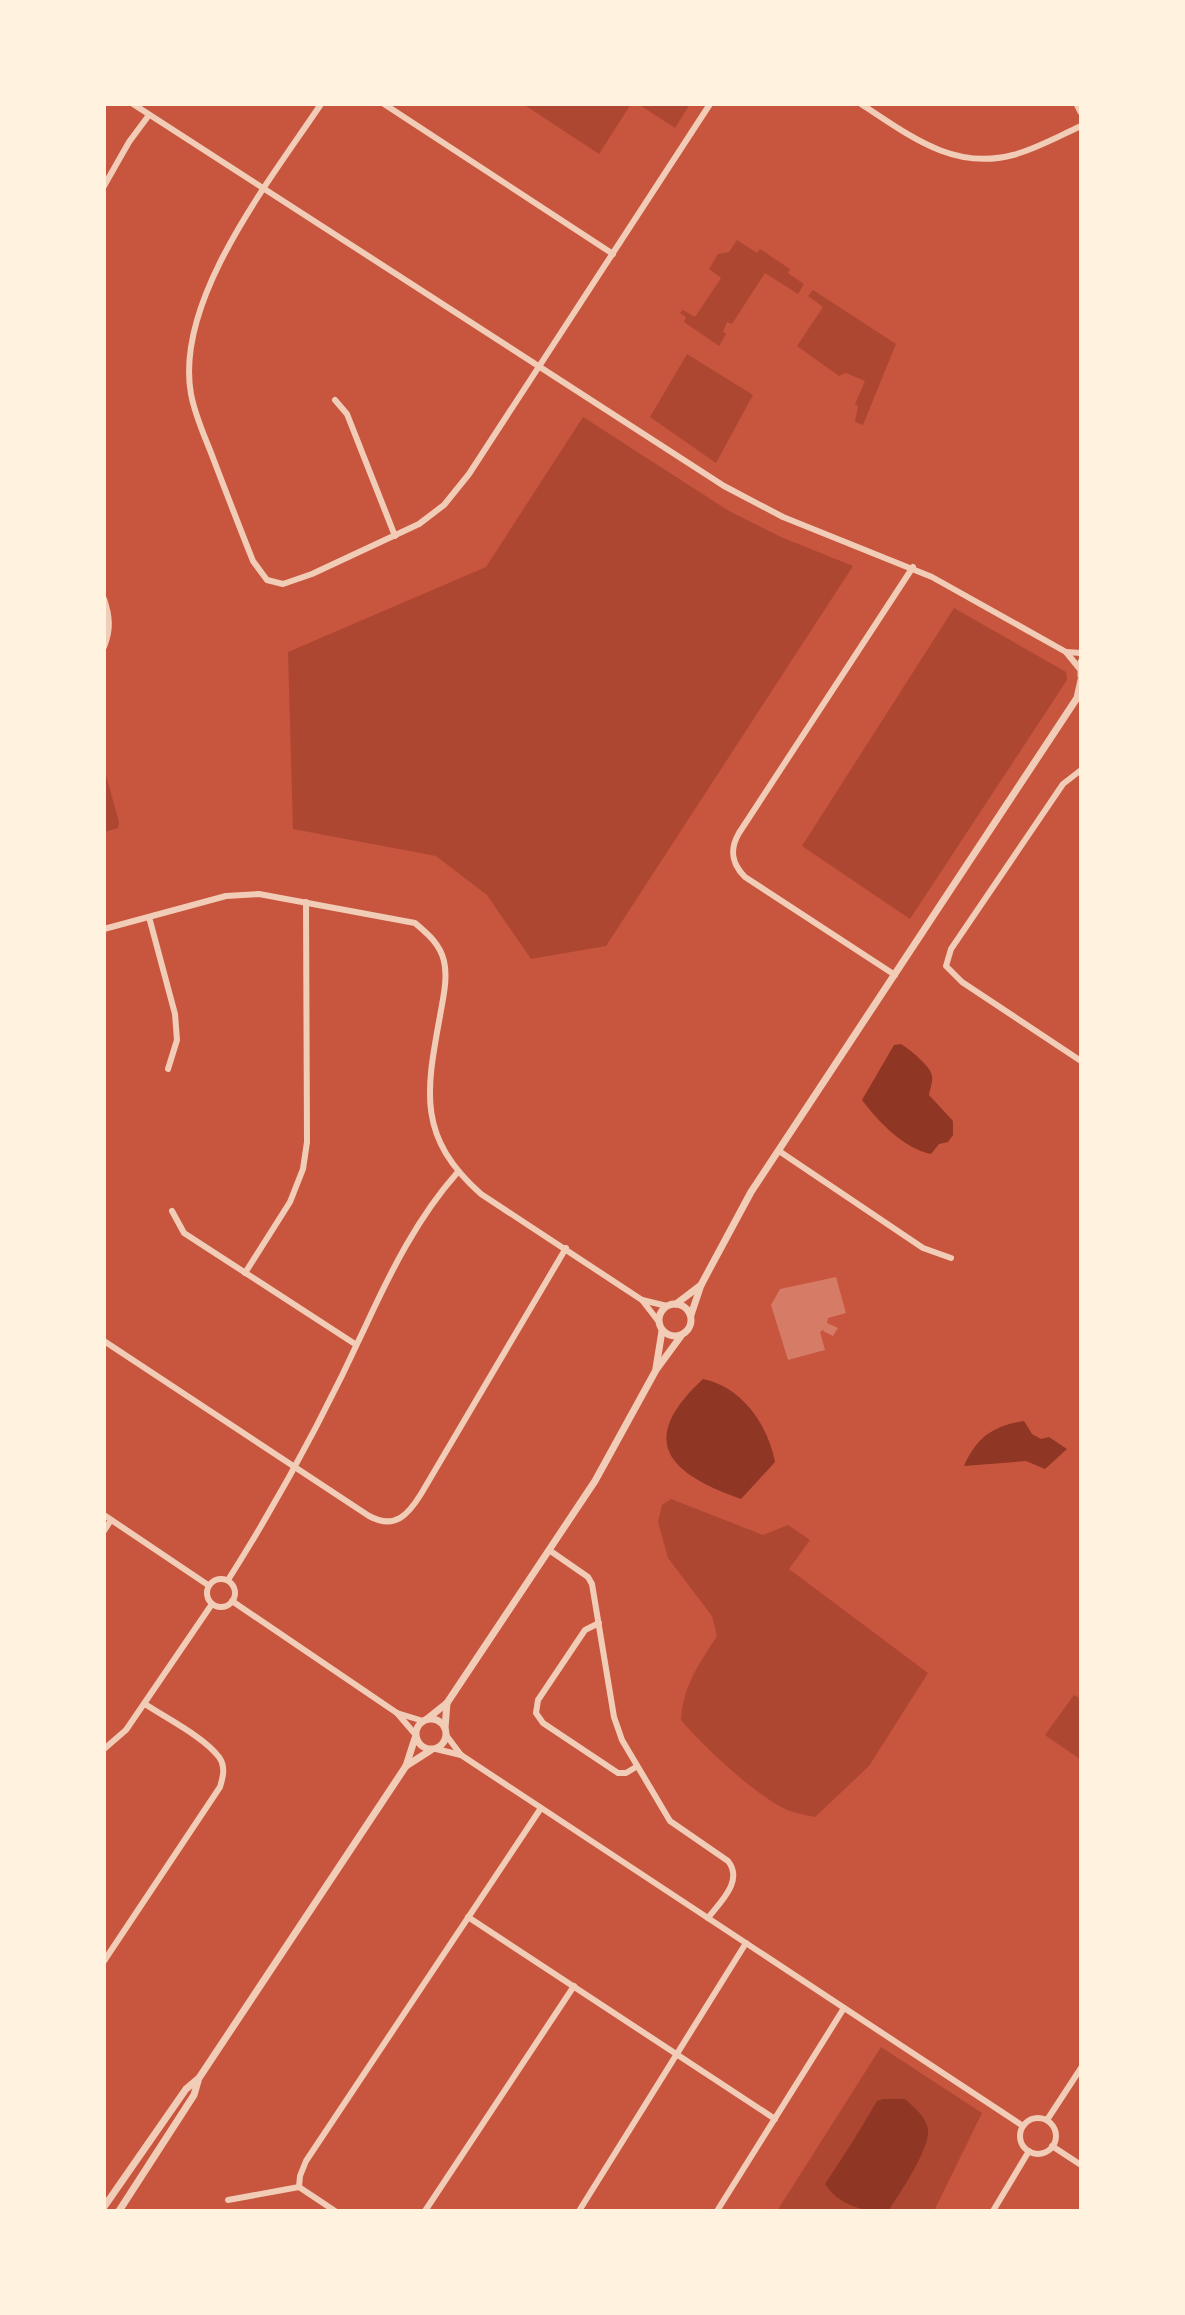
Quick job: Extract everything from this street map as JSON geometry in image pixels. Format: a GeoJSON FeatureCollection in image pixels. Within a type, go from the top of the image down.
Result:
{"type":"FeatureCollection","features":[{"type":"Feature","properties":{"kind":"street"},"geometry":{"type":"LineString","coordinates":[[104,2207],[186,2089],[199,2078],[406,1766],[415,1736],[425,1720],[447,1703],[595,1481],[656,1370],[689,1330],[701,1285],[740,1210],[1079,697],[1081,672],[1066,652],[913,567],[783,517],[750,501],[655,444],[133,104]]}},
{"type":"Feature","properties":{"kind":"street"},"geometry":{"type":"LineString","coordinates":[[321,104],[223,257],[199,310],[190,345],[188,377],[196,415],[253,561],[267,580],[283,584],[395,536],[419,524],[444,505],[469,474],[710,104]]}},
{"type":"Feature","properties":{"kind":"street"},"geometry":{"type":"LineString","coordinates":[[384,104],[613,254]]}},
{"type":"Feature","properties":{"kind":"street"},"geometry":{"type":"LineString","coordinates":[[861,104],[931,148],[951,156],[973,159],[993,159],[1020,153],[1081,126]]}},
{"type":"Feature","properties":{"kind":"street"},"geometry":{"type":"LineString","coordinates":[[1077,104],[1081,112]]}},
{"type":"Feature","properties":{"kind":"street"},"geometry":{"type":"LineString","coordinates":[[104,186],[149,115]]}},
{"type":"Feature","properties":{"kind":"street"},"geometry":{"type":"LineString","coordinates":[[335,400],[347,414],[395,536]]}},
{"type":"Feature","properties":{"kind":"street"},"geometry":{"type":"LineString","coordinates":[[895,975],[745,877],[734,863],[733,849],[739,833],[913,567]]}},
{"type":"Feature","properties":{"kind":"street"},"geometry":{"type":"LineString","coordinates":[[104,599],[110,618],[104,647]]}},
{"type":"Feature","properties":{"kind":"street"},"geometry":{"type":"LineString","coordinates":[[1066,652],[1081,653]]}},
{"type":"Feature","properties":{"kind":"street"},"geometry":{"type":"LineString","coordinates":[[1081,770],[1063,784],[951,949],[946,966],[952,975],[1081,1061]]}},
{"type":"Feature","properties":{"kind":"street"},"geometry":{"type":"LineString","coordinates":[[104,929],[226,896],[259,894],[415,923],[439,948],[446,975],[428,1079],[431,1115],[443,1149],[457,1173],[481,1194],[642,1300],[662,1331],[656,1370]]}},
{"type":"Feature","properties":{"kind":"street"},"geometry":{"type":"LineString","coordinates":[[245,1273],[290,1202],[305,1156],[306,902]]}},
{"type":"Feature","properties":{"kind":"street"},"geometry":{"type":"LineString","coordinates":[[149,917],[175,1014],[177,1040],[168,1069]]}},
{"type":"Feature","properties":{"kind":"street"},"geometry":{"type":"LineString","coordinates":[[779,1151],[923,1248],[951,1258]]}},
{"type":"Feature","properties":{"kind":"street"},"geometry":{"type":"LineString","coordinates":[[228,1580],[296,1467],[390,1271],[457,1173]]}},
{"type":"Feature","properties":{"kind":"street"},"geometry":{"type":"LineString","coordinates":[[172,1211],[184,1233],[355,1344]]}},
{"type":"Feature","properties":{"kind":"street"},"geometry":{"type":"LineString","coordinates":[[104,1341],[379,1521],[396,1522],[410,1513],[566,1248]]}},
{"type":"Feature","properties":{"kind":"street"},"geometry":{"type":"LineString","coordinates":[[659,1322],[661,1312],[701,1285]]}},
{"type":"Feature","properties":{"kind":"street"},"geometry":{"type":"LineString","coordinates":[[642,1300],[685,1307],[691,1315]]}},
{"type":"Feature","properties":{"kind":"street"},"geometry":{"type":"LineString","coordinates":[[662,1331],[671,1336],[681,1336]]}},
{"type":"Feature","properties":{"kind":"street"},"geometry":{"type":"LineString","coordinates":[[104,1515],[208,1585]]}},
{"type":"Feature","properties":{"kind":"street"},"geometry":{"type":"LineString","coordinates":[[104,1531],[111,1520]]}},
{"type":"Feature","properties":{"kind":"street"},"geometry":{"type":"LineString","coordinates":[[549,1550],[588,1577],[593,1588],[614,1717],[636,1767],[670,1821],[728,1861],[733,1868],[733,1883],[708,1918]]}},
{"type":"Feature","properties":{"kind":"street"},"geometry":{"type":"LineString","coordinates":[[212,1604],[206,1593],[208,1585],[215,1579],[228,1580]]}},
{"type":"Feature","properties":{"kind":"street"},"geometry":{"type":"LineString","coordinates":[[212,1604],[225,1606],[232,1601],[235,1592],[228,1580]]}},
{"type":"Feature","properties":{"kind":"street"},"geometry":{"type":"LineString","coordinates":[[232,1601],[397,1713],[423,1748],[461,1755],[1023,2126]]}},
{"type":"Feature","properties":{"kind":"street"},"geometry":{"type":"LineString","coordinates":[[104,1749],[126,1730],[212,1604]]}},
{"type":"Feature","properties":{"kind":"street"},"geometry":{"type":"LineString","coordinates":[[599,1623],[585,1630],[538,1700],[536,1713],[543,1723],[618,1773],[626,1773],[636,1767]]}},
{"type":"Feature","properties":{"kind":"street"},"geometry":{"type":"LineString","coordinates":[[406,1766],[443,1743],[447,1703]]}},
{"type":"Feature","properties":{"kind":"street"},"geometry":{"type":"LineString","coordinates":[[104,1961],[220,1787],[225,1772],[220,1758],[206,1745],[145,1704]]}},
{"type":"Feature","properties":{"kind":"street"},"geometry":{"type":"LineString","coordinates":[[397,1713],[436,1720],[461,1755]]}},
{"type":"Feature","properties":{"kind":"street"},"geometry":{"type":"LineString","coordinates":[[299,2187],[306,2161],[541,1808]]}},
{"type":"Feature","properties":{"kind":"street"},"geometry":{"type":"LineString","coordinates":[[468,1917],[775,2119]]}},
{"type":"Feature","properties":{"kind":"street"},"geometry":{"type":"LineString","coordinates":[[579,2211],[746,1943]]}},
{"type":"Feature","properties":{"kind":"street"},"geometry":{"type":"LineString","coordinates":[[425,2211],[574,1986]]}},
{"type":"Feature","properties":{"kind":"street"},"geometry":{"type":"LineString","coordinates":[[717,2211],[844,2008]]}},
{"type":"Feature","properties":{"kind":"street"},"geometry":{"type":"LineString","coordinates":[[1047,2120],[1081,2068]]}},
{"type":"Feature","properties":{"kind":"street"},"geometry":{"type":"LineString","coordinates":[[119,2211],[194,2095],[199,2078]]}},
{"type":"Feature","properties":{"kind":"street"},"geometry":{"type":"LineString","coordinates":[[1036,2118],[1047,2120],[1056,2135],[1052,2146],[1039,2154],[1029,2151],[1020,2137],[1023,2126],[1036,2118]]}},
{"type":"Feature","properties":{"kind":"street"},"geometry":{"type":"LineString","coordinates":[[1052,2146],[1081,2165]]}},
{"type":"Feature","properties":{"kind":"street"},"geometry":{"type":"LineString","coordinates":[[993,2211],[1029,2151]]}},
{"type":"Feature","properties":{"kind":"street"},"geometry":{"type":"LineString","coordinates":[[228,2200],[299,2187],[335,2211]]}},
{"type":"Feature","properties":{"kind":"shaded area"},"geometry":{"type":"Polygon","coordinates":[[[523,104],[631,104],[599,154],[523,104]]]}},
{"type":"Feature","properties":{"kind":"shaded area"},"geometry":{"type":"Polygon","coordinates":[[[638,104],[690,104],[675,128],[638,104]]]}},
{"type":"Feature","properties":{"kind":"shaded area"},"geometry":{"type":"Polygon","coordinates":[[[737,240],[757,253],[760,249],[790,269],[788,273],[804,284],[798,294],[765,273],[732,324],[727,322],[723,332],[726,334],[719,346],[684,322],[686,317],[680,313],[683,310],[695,317],[721,278],[709,269],[718,254],[729,252],[737,240]]]}},
{"type":"Feature","properties":{"kind":"shaded area"},"geometry":{"type":"Polygon","coordinates":[[[813,290],[896,344],[863,425],[855,422],[858,406],[855,404],[865,381],[846,373],[839,376],[797,346],[823,307],[808,296],[813,290]]]}},
{"type":"Feature","properties":{"kind":"shaded area"},"geometry":{"type":"Polygon","coordinates":[[[687,354],[753,395],[716,463],[650,417],[687,354]]]}},
{"type":"Feature","properties":{"kind":"shaded area"},"geometry":{"type":"Polygon","coordinates":[[[583,417],[729,511],[781,537],[853,566],[606,946],[531,959],[487,895],[436,856],[293,829],[288,652],[486,567],[583,417]]]}},
{"type":"Feature","properties":{"kind":"shaded area"},"geometry":{"type":"Polygon","coordinates":[[[954,608],[1066,672],[1067,680],[910,919],[802,846],[954,608]]]}},
{"type":"Feature","properties":{"kind":"shaded area"},"geometry":{"type":"Polygon","coordinates":[[[104,768],[119,822],[118,828],[104,832],[104,768]]]}},
{"type":"Feature","properties":{"kind":"shaded area"},"geometry":{"type":"Polygon","coordinates":[[[901,1044],[928,1067],[932,1078],[929,1095],[953,1121],[953,1135],[931,1154],[901,1140],[883,1125],[862,1100],[894,1045],[901,1044]]]}},
{"type":"Feature","properties":{"kind":"shaded area"},"geometry":{"type":"Polygon","coordinates":[[[703,1379],[717,1383],[741,1399],[759,1422],[771,1448],[775,1462],[741,1499],[696,1479],[680,1467],[670,1453],[666,1438],[670,1421],[682,1401],[703,1379]]]}},
{"type":"Feature","properties":{"kind":"shaded area"},"geometry":{"type":"Polygon","coordinates":[[[1024,1421],[1032,1434],[1041,1439],[1049,1437],[1067,1449],[1045,1469],[1026,1461],[964,1466],[974,1447],[987,1434],[1024,1421]]]}},
{"type":"Feature","properties":{"kind":"shaded area"},"geometry":{"type":"Polygon","coordinates":[[[671,1499],[763,1535],[788,1525],[810,1540],[789,1569],[928,1673],[869,1766],[815,1817],[796,1813],[772,1802],[716,1756],[681,1720],[689,1686],[717,1636],[712,1616],[668,1558],[658,1522],[662,1505],[671,1499]]]}},
{"type":"Feature","properties":{"kind":"shaded area"},"geometry":{"type":"Polygon","coordinates":[[[1074,1695],[1081,1699],[1081,1760],[1045,1735],[1074,1695]]]}},
{"type":"Feature","properties":{"kind":"shaded area"},"geometry":{"type":"Polygon","coordinates":[[[881,2047],[982,2113],[934,2211],[777,2211],[881,2047]]]}},
{"type":"Feature","properties":{"kind":"shaded area"},"geometry":{"type":"Polygon","coordinates":[[[905,2099],[922,2116],[928,2129],[920,2159],[888,2211],[853,2206],[838,2198],[825,2184],[877,2101],[905,2099]]]}},
{"type":"Feature","properties":{"kind":"building"},"geometry":{"type":"Polygon","coordinates":[[[836,1277],[846,1313],[828,1318],[827,1323],[838,1328],[833,1336],[824,1329],[820,1332],[825,1350],[788,1360],[771,1305],[780,1289],[836,1277]]]}}]}
